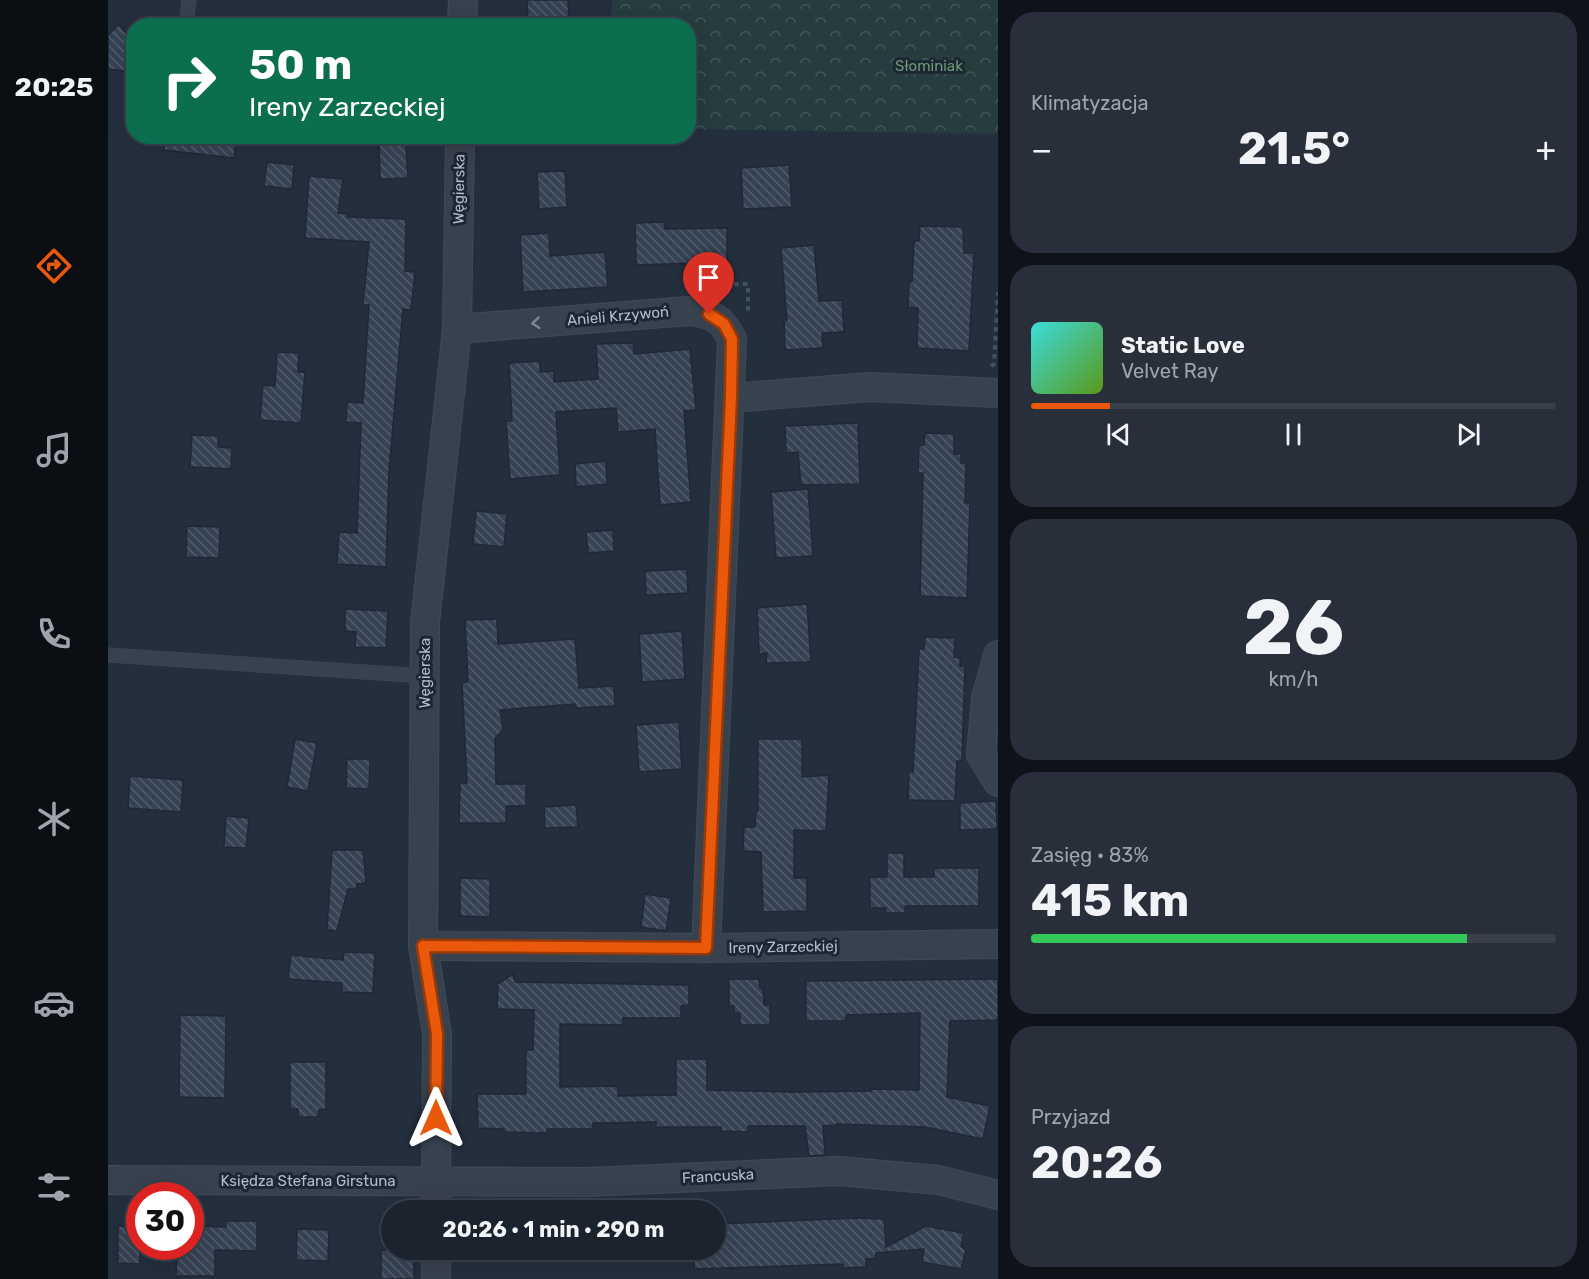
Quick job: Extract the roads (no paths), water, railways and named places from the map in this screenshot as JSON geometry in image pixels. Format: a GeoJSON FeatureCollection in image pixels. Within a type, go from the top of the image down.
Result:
{"type":"FeatureCollection","features":[{"type":"Feature","properties":{"kind":"street"},"geometry":{"type":"LineString","coordinates":[[462,18],[463,0]]}},
{"type":"Feature","properties":{"kind":"street","name":"Węgierska"},"geometry":{"type":"LineString","coordinates":[[436,1200],[437,1034],[423,946],[425,623],[457,329],[460,144]]}},
{"type":"Feature","properties":{"kind":"street","name":"Anieli Krzywoń"},"geometry":{"type":"LineString","coordinates":[[457,329],[688,311],[709,314],[724,324],[732,339],[706,948]]}},
{"type":"Feature","properties":{"kind":"street"},"geometry":{"type":"LineString","coordinates":[[731,398],[870,387],[998,393]]}},
{"type":"Feature","properties":{"kind":"street"},"geometry":{"type":"LineString","coordinates":[[998,655],[986,698],[981,755],[998,782]]}},
{"type":"Feature","properties":{"kind":"street","name":"Ireny Zarzeckiej"},"geometry":{"type":"LineString","coordinates":[[423,946],[706,948],[998,944]]}},
{"type":"Feature","properties":{"kind":"street","name":"Francuska"},"geometry":{"type":"LineString","coordinates":[[436,1182],[589,1182],[839,1170],[938,1180],[998,1195]]}},
{"type":"Feature","properties":{"kind":"street","name":"Księdza Stefana Girstuna"},"geometry":{"type":"LineString","coordinates":[[108,1179],[436,1182]]}},
{"type":"Feature","properties":{"kind":"street"},"geometry":{"type":"LineString","coordinates":[[436,1260],[436,1279]]}},
{"type":"Feature","properties":{"kind":"lane"},"geometry":{"type":"LineString","coordinates":[[187,18],[189,0]]}},
{"type":"Feature","properties":{"kind":"lane"},"geometry":{"type":"LineString","coordinates":[[108,655],[425,676]]}},
{"type":"Feature","properties":{"kind":"park label","name":"Słominiak"},"geometry":{"type":"Point","coordinates":[929,66]}}]}
